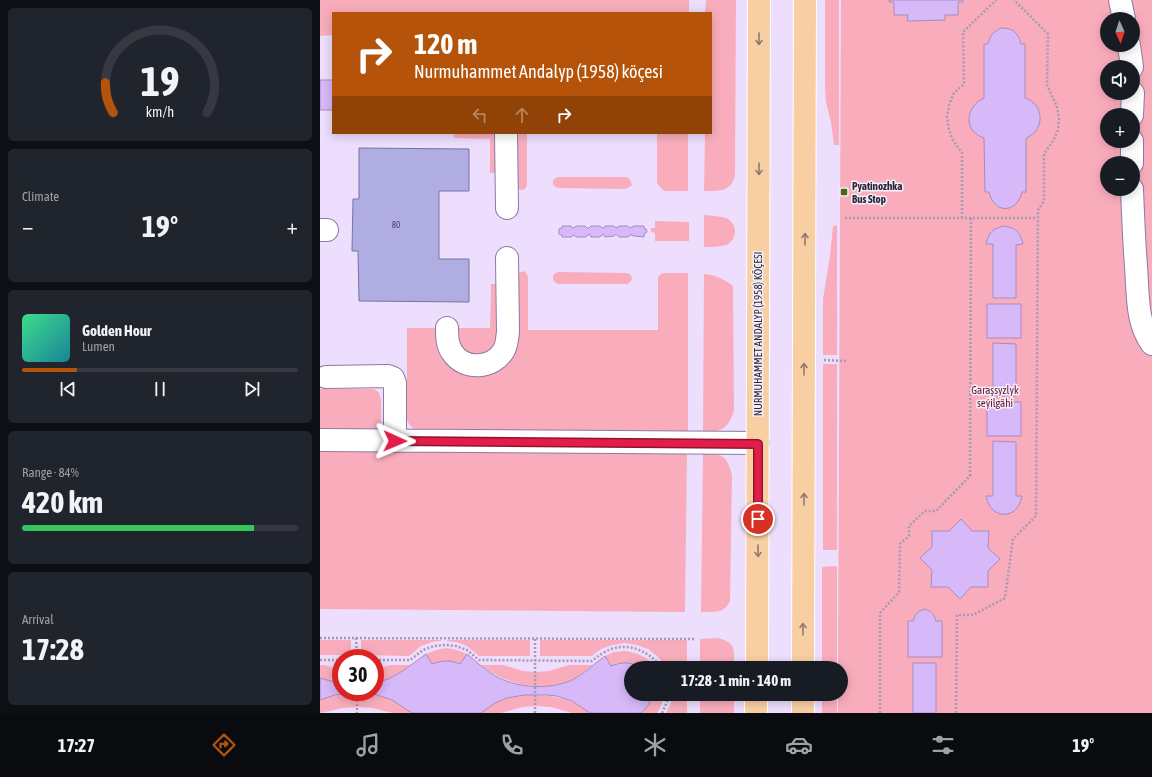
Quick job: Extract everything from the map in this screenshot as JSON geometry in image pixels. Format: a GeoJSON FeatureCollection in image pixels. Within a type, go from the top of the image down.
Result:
{"type":"FeatureCollection","features":[{"type":"Feature","properties":{"kind":"main road","name":"NURMUHAMMET ANDALYP (1958) KÖÇESI"},"geometry":{"type":"LineString","coordinates":[[757,661],[759,0]]}},
{"type":"Feature","properties":{"kind":"main road"},"geometry":{"type":"LineString","coordinates":[[803,661],[805,0]]}},
{"type":"Feature","properties":{"kind":"main road"},"geometry":{"type":"LineString","coordinates":[[756,701],[756,713]]}},
{"type":"Feature","properties":{"kind":"main road"},"geometry":{"type":"LineString","coordinates":[[803,701],[803,713]]}},
{"type":"Feature","properties":{"kind":"street"},"geometry":{"type":"LineString","coordinates":[[1120,0],[1123,12]]}},
{"type":"Feature","properties":{"kind":"street"},"geometry":{"type":"LineString","coordinates":[[506,134],[507,208]]}},
{"type":"Feature","properties":{"kind":"street"},"geometry":{"type":"LineString","coordinates":[[1132,196],[1141,318],[1146,336],[1152,344]]}},
{"type":"Feature","properties":{"kind":"street"},"geometry":{"type":"LineString","coordinates":[[447,328],[448,345],[459,360],[467,364],[482,366],[491,363],[499,357],[504,350],[508,332],[507,258]]}},
{"type":"Feature","properties":{"kind":"street"},"geometry":{"type":"LineString","coordinates":[[326,377],[388,376],[393,378],[395,383],[395,441]]}},
{"type":"Feature","properties":{"kind":"street"},"geometry":{"type":"LineString","coordinates":[[320,440],[758,444]]}},
{"type":"Feature","properties":{"kind":"path"},"geometry":{"type":"LineString","coordinates":[[962,218],[962,153],[953,140],[949,130],[947,117],[949,105],[954,93],[964,84],[963,32],[996,0]]}},
{"type":"Feature","properties":{"kind":"path"},"geometry":{"type":"LineString","coordinates":[[956,713],[957,615],[973,615],[1005,598],[1013,539],[1036,516],[1037,218],[1038,210],[1044,201],[1044,154],[1053,141],[1058,130],[1059,119],[1057,106],[1047,85],[1048,34],[1014,0]]}},
{"type":"Feature","properties":{"kind":"path"},"geometry":{"type":"LineString","coordinates":[[845,218],[1037,218]]}},
{"type":"Feature","properties":{"kind":"path"},"geometry":{"type":"LineString","coordinates":[[880,713],[880,613],[899,592],[900,544],[909,536],[909,526],[925,511],[936,511],[970,476],[971,218]]}},
{"type":"Feature","properties":{"kind":"path"},"geometry":{"type":"LineString","coordinates":[[320,638],[694,639]]}},
{"type":"Feature","properties":{"kind":"path"},"geometry":{"type":"LineString","coordinates":[[356,638],[357,649]]}},
{"type":"Feature","properties":{"kind":"path"},"geometry":{"type":"LineString","coordinates":[[535,638],[535,713]]}},
{"type":"Feature","properties":{"kind":"path"},"geometry":{"type":"LineString","coordinates":[[384,660],[410,660],[423,650],[434,646],[446,645],[456,646],[467,650],[479,660],[592,661],[603,652],[613,648],[624,647],[636,648],[646,653],[656,661]]}},
{"type":"Feature","properties":{"kind":"path"},"geometry":{"type":"LineString","coordinates":[[320,660],[332,660]]}},
{"type":"Feature","properties":{"kind":"path"},"geometry":{"type":"LineString","coordinates":[[662,713],[667,701]]}},
{"type":"Feature","properties":{"kind":"green space"},"geometry":{"type":"Polygon","coordinates":[[[320,0],[689,0],[689,12],[332,12],[332,35],[320,36],[320,0]]]}},
{"type":"Feature","properties":{"kind":"green space"},"geometry":{"type":"Polygon","coordinates":[[[706,0],[736,0],[735,175],[731,185],[728,188],[714,191],[704,191],[705,134],[712,134],[712,12],[705,12],[706,0]]]}},
{"type":"Feature","properties":{"kind":"green space"},"geometry":{"type":"Polygon","coordinates":[[[825,0],[839,0],[839,145],[834,145],[831,122],[826,102],[825,0]]]}},
{"type":"Feature","properties":{"kind":"green space","name":"Garaşsyzlyk seýilgähi"},"geometry":{"type":"Polygon","coordinates":[[[841,0],[1152,0],[1152,713],[838,713],[838,701],[848,701],[848,661],[838,661],[841,0]]]}},
{"type":"Feature","properties":{"kind":"green space"},"geometry":{"type":"Polygon","coordinates":[[[454,134],[500,134],[501,173],[490,173],[490,139],[454,138],[454,134]]]}},
{"type":"Feature","properties":{"kind":"green space"},"geometry":{"type":"Polygon","coordinates":[[[516,134],[527,134],[527,185],[525,189],[522,190],[518,189],[516,134]]]}},
{"type":"Feature","properties":{"kind":"green space"},"geometry":{"type":"Polygon","coordinates":[[[657,134],[688,134],[688,191],[664,191],[657,183],[657,134]]]}},
{"type":"Feature","properties":{"kind":"green space"},"geometry":{"type":"Polygon","coordinates":[[[558,177],[626,177],[630,180],[632,185],[626,189],[558,188],[554,186],[553,181],[558,177]]]}},
{"type":"Feature","properties":{"kind":"green space"},"geometry":{"type":"Polygon","coordinates":[[[704,215],[724,217],[730,220],[733,224],[735,232],[730,243],[721,246],[704,247],[704,215]]]}},
{"type":"Feature","properties":{"kind":"green space"},"geometry":{"type":"Polygon","coordinates":[[[655,221],[689,222],[689,241],[655,241],[655,233],[651,232],[651,228],[655,228],[655,221]]]}},
{"type":"Feature","properties":{"kind":"green space"},"geometry":{"type":"Polygon","coordinates":[[[837,225],[837,355],[823,355],[823,299],[833,226],[837,225]]]}},
{"type":"Feature","properties":{"kind":"green space"},"geometry":{"type":"Polygon","coordinates":[[[524,271],[528,277],[528,330],[658,330],[658,277],[662,273],[688,273],[688,432],[415,430],[407,420],[407,328],[440,328],[440,335],[494,370],[518,274],[524,271]]]}},
{"type":"Feature","properties":{"kind":"green space"},"geometry":{"type":"Polygon","coordinates":[[[555,273],[626,273],[632,278],[627,284],[558,284],[554,281],[553,276],[555,273]]]}},
{"type":"Feature","properties":{"kind":"green space"},"geometry":{"type":"Polygon","coordinates":[[[704,274],[720,278],[733,286],[734,411],[726,426],[719,430],[703,432],[704,274]]]}},
{"type":"Feature","properties":{"kind":"green space"},"geometry":{"type":"Polygon","coordinates":[[[491,284],[501,284],[499,343],[481,358],[459,350],[454,328],[490,328],[491,284]]]}},
{"type":"Feature","properties":{"kind":"green space"},"geometry":{"type":"Polygon","coordinates":[[[823,364],[837,364],[837,550],[823,550],[823,364]]]}},
{"type":"Feature","properties":{"kind":"green space"},"geometry":{"type":"Polygon","coordinates":[[[320,389],[374,389],[380,395],[381,399],[381,423],[374,429],[320,429],[320,389]]]}},
{"type":"Feature","properties":{"kind":"green space"},"geometry":{"type":"Polygon","coordinates":[[[320,451],[687,454],[685,612],[320,609],[320,451]]]}},
{"type":"Feature","properties":{"kind":"green space"},"geometry":{"type":"Polygon","coordinates":[[[703,454],[715,454],[723,457],[728,463],[732,475],[730,600],[725,608],[714,612],[701,612],[703,454]]]}},
{"type":"Feature","properties":{"kind":"green space"},"geometry":{"type":"Polygon","coordinates":[[[837,566],[837,661],[822,661],[822,567],[837,566]]]}},
{"type":"Feature","properties":{"kind":"green space"},"geometry":{"type":"Polygon","coordinates":[[[717,638],[728,642],[733,648],[734,661],[700,661],[700,639],[717,638]]]}},
{"type":"Feature","properties":{"kind":"green space"},"geometry":{"type":"Polygon","coordinates":[[[320,640],[351,640],[351,649],[332,649],[332,655],[320,655],[320,640]]]}},
{"type":"Feature","properties":{"kind":"green space"},"geometry":{"type":"Polygon","coordinates":[[[361,640],[441,640],[421,646],[409,656],[384,655],[384,649],[361,649],[361,640]]]}},
{"type":"Feature","properties":{"kind":"green space"},"geometry":{"type":"Polygon","coordinates":[[[447,640],[530,640],[530,656],[479,656],[467,646],[447,640]]]}},
{"type":"Feature","properties":{"kind":"green space"},"geometry":{"type":"Polygon","coordinates":[[[540,640],[687,640],[687,661],[661,661],[648,649],[625,643],[612,645],[601,649],[592,656],[540,656],[540,640]]]}},
{"type":"Feature","properties":{"kind":"green space"},"geometry":{"type":"Polygon","coordinates":[[[446,648],[467,654],[461,664],[446,661],[432,664],[426,654],[446,648]]]}},
{"type":"Feature","properties":{"kind":"green space"},"geometry":{"type":"Polygon","coordinates":[[[625,651],[634,653],[650,661],[624,661],[624,663],[617,663],[611,666],[605,656],[614,652],[625,651]]]}},
{"type":"Feature","properties":{"kind":"green space"},"geometry":{"type":"Polygon","coordinates":[[[320,665],[332,667],[332,681],[320,678],[320,665]]]}},
{"type":"Feature","properties":{"kind":"green space"},"geometry":{"type":"Polygon","coordinates":[[[391,665],[411,665],[392,678],[384,680],[384,667],[391,665]]]}},
{"type":"Feature","properties":{"kind":"green space"},"geometry":{"type":"Polygon","coordinates":[[[481,665],[503,665],[523,671],[536,672],[549,671],[569,665],[593,665],[572,680],[561,684],[537,686],[525,685],[501,678],[481,665]]]}},
{"type":"Feature","properties":{"kind":"green space"},"geometry":{"type":"Polygon","coordinates":[[[524,695],[551,696],[567,700],[582,707],[590,713],[572,713],[551,707],[536,706],[522,707],[501,713],[481,713],[501,701],[524,695]]]}},
{"type":"Feature","properties":{"kind":"green space"},"geometry":{"type":"Polygon","coordinates":[[[332,696],[332,701],[384,701],[384,697],[401,705],[412,713],[393,713],[372,708],[358,707],[343,708],[320,713],[320,700],[332,696]]]}},
{"type":"Feature","properties":{"kind":"green space"},"geometry":{"type":"Polygon","coordinates":[[[650,701],[663,701],[657,713],[641,713],[650,701]]]}},
{"type":"Feature","properties":{"kind":"green space"},"geometry":{"type":"Polygon","coordinates":[[[671,701],[687,701],[687,713],[666,713],[671,701]]]}},
{"type":"Feature","properties":{"kind":"green space"},"geometry":{"type":"Polygon","coordinates":[[[700,701],[734,701],[734,713],[700,713],[700,701]]]}},
{"type":"Feature","properties":{"kind":"green space"},"geometry":{"type":"Polygon","coordinates":[[[822,701],[837,701],[837,713],[822,713],[822,701]]]}},
{"type":"Feature","properties":{"kind":"shaded area"},"geometry":{"type":"Polygon","coordinates":[[[889,0],[963,0],[963,2],[958,2],[958,15],[945,15],[945,20],[907,21],[908,15],[894,15],[894,2],[889,2],[889,0]]]}},
{"type":"Feature","properties":{"kind":"shaded area"},"geometry":{"type":"Polygon","coordinates":[[[1001,28],[1012,30],[1017,34],[1021,44],[1025,44],[1025,98],[1032,101],[1036,106],[1039,111],[1040,118],[1037,130],[1026,138],[1026,192],[1022,192],[1015,204],[1006,208],[1000,207],[996,204],[989,192],[985,192],[984,138],[977,135],[972,130],[969,119],[973,107],[984,98],[984,44],[988,44],[992,34],[1001,28]]]}},
{"type":"Feature","properties":{"kind":"shaded area"},"geometry":{"type":"Polygon","coordinates":[[[320,80],[332,80],[332,110],[320,110],[320,80]]]}},
{"type":"Feature","properties":{"kind":"shaded area"},"geometry":{"type":"Polygon","coordinates":[[[562,226],[571,226],[574,228],[576,226],[585,226],[589,228],[591,226],[600,226],[604,228],[605,226],[614,226],[616,228],[619,226],[628,226],[630,228],[634,226],[644,226],[647,231],[644,234],[644,237],[630,235],[628,237],[619,237],[616,234],[614,236],[605,237],[603,234],[600,237],[591,237],[589,234],[586,237],[576,237],[574,235],[571,237],[562,237],[562,235],[559,234],[559,229],[562,228],[562,226]]]}},
{"type":"Feature","properties":{"kind":"shaded area"},"geometry":{"type":"Polygon","coordinates":[[[1004,226],[1017,231],[1023,244],[1016,245],[1016,298],[993,298],[993,244],[986,244],[988,237],[992,232],[997,228],[1004,226]]]}},
{"type":"Feature","properties":{"kind":"shaded area"},"geometry":{"type":"Polygon","coordinates":[[[987,304],[1021,304],[1021,338],[987,338],[987,304]]]}},
{"type":"Feature","properties":{"kind":"shaded area"},"geometry":{"type":"Polygon","coordinates":[[[993,343],[1016,344],[1016,396],[993,396],[993,343]]]}},
{"type":"Feature","properties":{"kind":"shaded area"},"geometry":{"type":"Polygon","coordinates":[[[987,402],[1021,402],[1021,436],[987,436],[987,402]]]}},
{"type":"Feature","properties":{"kind":"shaded area"},"geometry":{"type":"Polygon","coordinates":[[[993,441],[1016,442],[1016,496],[1022,496],[1020,504],[1010,513],[1004,514],[993,510],[986,496],[993,496],[993,441]]]}},
{"type":"Feature","properties":{"kind":"shaded area"},"geometry":{"type":"Polygon","coordinates":[[[961,519],[972,531],[989,531],[988,548],[1000,559],[988,571],[988,587],[971,587],[960,599],[948,587],[931,587],[932,570],[920,558],[932,547],[932,531],[949,531],[961,519]]]}},
{"type":"Feature","properties":{"kind":"shaded area"},"geometry":{"type":"Polygon","coordinates":[[[925,609],[932,614],[936,621],[942,621],[942,657],[908,657],[908,621],[913,621],[917,613],[925,609]]]}},
{"type":"Feature","properties":{"kind":"shaded area"},"geometry":{"type":"Polygon","coordinates":[[[426,654],[432,664],[446,661],[460,664],[467,654],[486,670],[499,678],[526,686],[545,686],[563,683],[576,678],[605,656],[611,666],[624,663],[624,701],[650,701],[641,713],[590,713],[572,701],[557,696],[524,695],[507,698],[495,703],[481,713],[412,713],[392,700],[384,697],[384,680],[408,667],[426,654]]]}},
{"type":"Feature","properties":{"kind":"shaded area"},"geometry":{"type":"Polygon","coordinates":[[[913,663],[936,663],[936,713],[913,713],[913,663]]]}},
{"type":"Feature","properties":{"kind":"shaded area"},"geometry":{"type":"Polygon","coordinates":[[[320,678],[332,681],[332,696],[320,700],[320,678]]]}},
{"type":"Feature","properties":{"kind":"building"},"geometry":{"type":"Polygon","coordinates":[[[359,148],[469,149],[469,191],[439,191],[439,259],[469,259],[469,302],[359,301],[358,251],[352,251],[353,199],[359,199],[359,148]]]}},
{"type":"Feature","properties":{"kind":"place","name":"Pyatinozhka Bus Stop"},"geometry":{"type":"Point","coordinates":[844,192]}},
{"type":"Feature","properties":{"kind":"route"},"geometry":{"type":"LineString","coordinates":[[395,441],[758,444],[758,519]]}}]}
